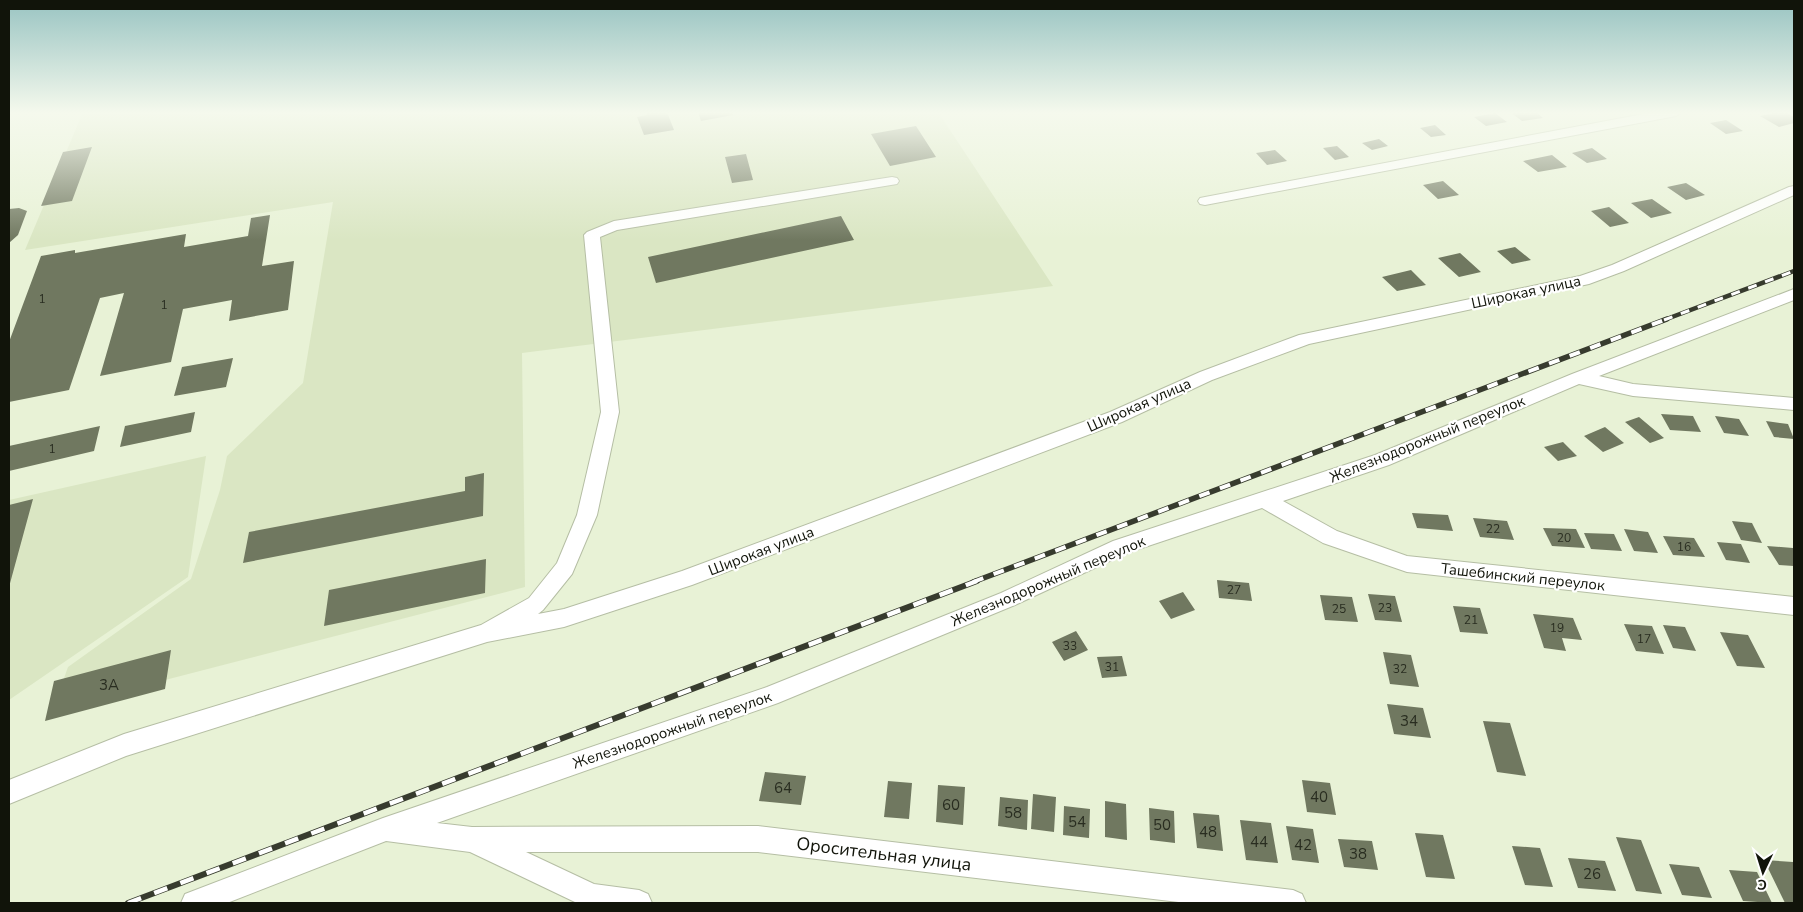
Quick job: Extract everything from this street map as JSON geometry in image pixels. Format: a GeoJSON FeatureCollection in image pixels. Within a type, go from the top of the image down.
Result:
{"type":"FeatureCollection","features":[{"type":"Feature","properties":{"kind":"street"},"geometry":{"type":"LineString","coordinates":[[1205,202],[1453,155]]}},
{"type":"Feature","properties":{"kind":"street"},"geometry":{"type":"LineString","coordinates":[[9,792],[124,745],[487,633],[536,604],[565,568],[587,515],[610,412],[592,235],[614,226],[892,181]]}},
{"type":"Feature","properties":{"kind":"street","name":"Широкая улица"},"geometry":{"type":"LineString","coordinates":[[487,633],[564,618],[685,579],[1116,418],[1206,376],[1306,339],[1583,280],[1618,268],[1794,190]]}},
{"type":"Feature","properties":{"kind":"street","name":"Железнодорожный переулок"},"geometry":{"type":"LineString","coordinates":[[383,830],[770,696],[1008,599],[1120,548],[1382,460],[1578,378],[1794,294]]}},
{"type":"Feature","properties":{"kind":"street"},"geometry":{"type":"LineString","coordinates":[[1578,378],[1633,390],[1794,404]]}},
{"type":"Feature","properties":{"kind":"street","name":"Ташебинский переулок"},"geometry":{"type":"LineString","coordinates":[[1265,500],[1330,537],[1407,564],[1794,606]]}},
{"type":"Feature","properties":{"kind":"street","name":"Оросительная улица"},"geometry":{"type":"LineString","coordinates":[[194,903],[383,830],[472,840],[758,839],[1293,903]]}},
{"type":"Feature","properties":{"kind":"street","name":"Оросительная улица"},"geometry":{"type":"LineString","coordinates":[[472,840],[592,897],[639,903]]}},
{"type":"Feature","properties":{"kind":"shaded area"},"geometry":{"type":"Polygon","coordinates":[[[65,155],[966,155],[1053,286],[522,353],[525,587],[53,709],[68,667],[191,579],[220,490],[227,456],[303,383],[333,202],[25,250],[65,155]]]}},
{"type":"Feature","properties":{"kind":"shaded area"},"geometry":{"type":"Polygon","coordinates":[[[206,456],[188,577],[9,700],[9,500],[206,456]]]}},
{"type":"Feature","properties":{"kind":"building"},"geometry":{"type":"Polygon","coordinates":[[[62,155],[89,155],[72,201],[41,206],[62,155]]]}},
{"type":"Feature","properties":{"kind":"building"},"geometry":{"type":"Polygon","coordinates":[[[746,155],[753,180],[732,183],[725,157],[746,155]]]}},
{"type":"Feature","properties":{"kind":"building"},"geometry":{"type":"Polygon","coordinates":[[[883,155],[934,155],[936,157],[890,166],[883,155]]]}},
{"type":"Feature","properties":{"kind":"building"},"geometry":{"type":"Polygon","coordinates":[[[1257,155],[1280,155],[1287,161],[1267,165],[1257,155]]]}},
{"type":"Feature","properties":{"kind":"building"},"geometry":{"type":"Polygon","coordinates":[[[1330,155],[1346,155],[1349,157],[1335,160],[1330,155]]]}},
{"type":"Feature","properties":{"kind":"building"},"geometry":{"type":"Polygon","coordinates":[[[1552,155],[1567,167],[1538,172],[1523,161],[1552,155]]]}},
{"type":"Feature","properties":{"kind":"building"},"geometry":{"type":"Polygon","coordinates":[[[1574,155],[1601,155],[1607,159],[1587,163],[1574,155]]]}},
{"type":"Feature","properties":{"kind":"building"},"geometry":{"type":"Polygon","coordinates":[[[1443,181],[1459,195],[1438,199],[1423,185],[1443,181]]]}},
{"type":"Feature","properties":{"kind":"building"},"geometry":{"type":"Polygon","coordinates":[[[1686,183],[1705,195],[1686,200],[1667,187],[1686,183]]]}},
{"type":"Feature","properties":{"kind":"building"},"geometry":{"type":"Polygon","coordinates":[[[1652,199],[1672,213],[1651,218],[1631,203],[1652,199]]]}},
{"type":"Feature","properties":{"kind":"building"},"geometry":{"type":"Polygon","coordinates":[[[1609,207],[1629,223],[1610,227],[1591,211],[1609,207]]]}},
{"type":"Feature","properties":{"kind":"building"},"geometry":{"type":"Polygon","coordinates":[[[19,208],[27,211],[18,235],[9,243],[9,209],[19,208]]]}},
{"type":"Feature","properties":{"kind":"building"},"geometry":{"type":"Polygon","coordinates":[[[270,215],[262,266],[294,261],[288,310],[229,321],[232,300],[183,309],[171,362],[100,376],[124,293],[100,298],[69,390],[9,402],[9,342],[41,256],[75,250],[75,253],[186,234],[184,247],[248,236],[251,218],[270,215]]]}},
{"type":"Feature","properties":{"kind":"building"},"geometry":{"type":"Polygon","coordinates":[[[841,216],[854,240],[656,283],[648,257],[841,216]]]}},
{"type":"Feature","properties":{"kind":"building"},"geometry":{"type":"Polygon","coordinates":[[[1515,247],[1531,260],[1512,264],[1497,251],[1515,247]]]}},
{"type":"Feature","properties":{"kind":"building"},"geometry":{"type":"Polygon","coordinates":[[[1460,253],[1481,272],[1459,277],[1438,258],[1460,253]]]}},
{"type":"Feature","properties":{"kind":"building"},"geometry":{"type":"Polygon","coordinates":[[[1411,270],[1426,285],[1397,291],[1382,277],[1411,270]]]}},
{"type":"Feature","properties":{"kind":"building"},"geometry":{"type":"Polygon","coordinates":[[[233,358],[226,387],[174,396],[182,367],[233,358]]]}},
{"type":"Feature","properties":{"kind":"building"},"geometry":{"type":"Polygon","coordinates":[[[195,412],[191,432],[120,447],[125,426],[195,412]]]}},
{"type":"Feature","properties":{"kind":"building"},"geometry":{"type":"Polygon","coordinates":[[[1661,414],[1693,416],[1701,432],[1670,430],[1661,414]]]}},
{"type":"Feature","properties":{"kind":"building"},"geometry":{"type":"Polygon","coordinates":[[[1715,416],[1739,419],[1749,436],[1724,433],[1715,416]]]}},
{"type":"Feature","properties":{"kind":"building"},"geometry":{"type":"Polygon","coordinates":[[[1639,417],[1664,438],[1650,443],[1625,422],[1639,417]]]}},
{"type":"Feature","properties":{"kind":"building"},"geometry":{"type":"Polygon","coordinates":[[[1766,421],[1788,424],[1794,439],[1774,437],[1766,421]]]}},
{"type":"Feature","properties":{"kind":"building"},"geometry":{"type":"Polygon","coordinates":[[[100,426],[94,451],[9,471],[9,446],[100,426]]]}},
{"type":"Feature","properties":{"kind":"building"},"geometry":{"type":"Polygon","coordinates":[[[1605,427],[1624,443],[1603,452],[1584,436],[1605,427]]]}},
{"type":"Feature","properties":{"kind":"building"},"geometry":{"type":"Polygon","coordinates":[[[1563,442],[1577,456],[1558,461],[1544,447],[1563,442]]]}},
{"type":"Feature","properties":{"kind":"building"},"geometry":{"type":"Polygon","coordinates":[[[484,473],[483,516],[243,563],[249,532],[465,491],[465,477],[484,473]]]}},
{"type":"Feature","properties":{"kind":"building"},"geometry":{"type":"Polygon","coordinates":[[[33,499],[9,587],[9,505],[33,499]]]}},
{"type":"Feature","properties":{"kind":"building"},"geometry":{"type":"Polygon","coordinates":[[[1412,513],[1448,515],[1453,531],[1417,528],[1412,513]]]}},
{"type":"Feature","properties":{"kind":"building"},"geometry":{"type":"Polygon","coordinates":[[[1473,518],[1507,521],[1514,540],[1480,537],[1473,518]]]}},
{"type":"Feature","properties":{"kind":"building"},"geometry":{"type":"Polygon","coordinates":[[[1732,521],[1752,523],[1762,543],[1741,540],[1732,521]]]}},
{"type":"Feature","properties":{"kind":"building"},"geometry":{"type":"Polygon","coordinates":[[[1543,528],[1576,529],[1585,548],[1552,546],[1543,528]]]}},
{"type":"Feature","properties":{"kind":"building"},"geometry":{"type":"Polygon","coordinates":[[[1624,529],[1648,532],[1658,553],[1634,551],[1624,529]]]}},
{"type":"Feature","properties":{"kind":"building"},"geometry":{"type":"Polygon","coordinates":[[[1584,533],[1614,534],[1622,551],[1591,549],[1584,533]]]}},
{"type":"Feature","properties":{"kind":"building"},"geometry":{"type":"Polygon","coordinates":[[[1663,536],[1694,538],[1705,557],[1673,555],[1663,536]]]}},
{"type":"Feature","properties":{"kind":"building"},"geometry":{"type":"Polygon","coordinates":[[[1717,542],[1741,544],[1750,563],[1726,560],[1717,542]]]}},
{"type":"Feature","properties":{"kind":"building"},"geometry":{"type":"Polygon","coordinates":[[[1767,546],[1793,548],[1794,566],[1779,565],[1767,546]]]}},
{"type":"Feature","properties":{"kind":"building"},"geometry":{"type":"Polygon","coordinates":[[[486,559],[485,593],[324,626],[329,590],[486,559]]]}},
{"type":"Feature","properties":{"kind":"building"},"geometry":{"type":"Polygon","coordinates":[[[1217,580],[1249,583],[1252,601],[1219,598],[1217,580]]]}},
{"type":"Feature","properties":{"kind":"building"},"geometry":{"type":"Polygon","coordinates":[[[1183,592],[1195,610],[1171,619],[1159,601],[1183,592]]]}},
{"type":"Feature","properties":{"kind":"building"},"geometry":{"type":"Polygon","coordinates":[[[1368,594],[1395,596],[1402,622],[1375,620],[1368,594]]]}},
{"type":"Feature","properties":{"kind":"building"},"geometry":{"type":"Polygon","coordinates":[[[1320,595],[1352,597],[1358,622],[1325,620],[1320,595]]]}},
{"type":"Feature","properties":{"kind":"building"},"geometry":{"type":"Polygon","coordinates":[[[1453,606],[1480,608],[1488,634],[1460,632],[1453,606]]]}},
{"type":"Feature","properties":{"kind":"building"},"geometry":{"type":"Polygon","coordinates":[[[1533,614],[1573,618],[1582,640],[1562,638],[1566,651],[1544,648],[1533,614]]]}},
{"type":"Feature","properties":{"kind":"building"},"geometry":{"type":"Polygon","coordinates":[[[1624,624],[1652,626],[1664,654],[1636,651],[1624,624]]]}},
{"type":"Feature","properties":{"kind":"building"},"geometry":{"type":"Polygon","coordinates":[[[1663,625],[1685,627],[1696,651],[1673,648],[1663,625]]]}},
{"type":"Feature","properties":{"kind":"building"},"geometry":{"type":"Polygon","coordinates":[[[1076,631],[1088,650],[1064,661],[1052,642],[1076,631]]]}},
{"type":"Feature","properties":{"kind":"building"},"geometry":{"type":"Polygon","coordinates":[[[1720,632],[1748,635],[1765,668],[1737,666],[1720,632]]]}},
{"type":"Feature","properties":{"kind":"building"},"geometry":{"type":"Polygon","coordinates":[[[171,650],[165,689],[45,721],[54,681],[171,650]]]}},
{"type":"Feature","properties":{"kind":"building"},"geometry":{"type":"Polygon","coordinates":[[[1383,652],[1411,655],[1419,687],[1390,684],[1383,652]]]}},
{"type":"Feature","properties":{"kind":"building"},"geometry":{"type":"Polygon","coordinates":[[[1122,656],[1127,676],[1102,678],[1097,657],[1122,656]]]}},
{"type":"Feature","properties":{"kind":"building"},"geometry":{"type":"Polygon","coordinates":[[[1387,704],[1423,708],[1431,738],[1394,734],[1387,704]]]}},
{"type":"Feature","properties":{"kind":"building"},"geometry":{"type":"Polygon","coordinates":[[[1483,721],[1510,723],[1526,776],[1497,772],[1483,721]]]}},
{"type":"Feature","properties":{"kind":"building"},"geometry":{"type":"Polygon","coordinates":[[[765,772],[806,776],[801,805],[759,801],[765,772]]]}},
{"type":"Feature","properties":{"kind":"building"},"geometry":{"type":"Polygon","coordinates":[[[1302,780],[1330,783],[1336,815],[1307,812],[1302,780]]]}},
{"type":"Feature","properties":{"kind":"building"},"geometry":{"type":"Polygon","coordinates":[[[888,781],[912,783],[909,819],[884,817],[888,781]]]}},
{"type":"Feature","properties":{"kind":"building"},"geometry":{"type":"Polygon","coordinates":[[[938,785],[965,787],[963,825],[936,822],[938,785]]]}},
{"type":"Feature","properties":{"kind":"building"},"geometry":{"type":"Polygon","coordinates":[[[1033,794],[1056,797],[1054,832],[1031,829],[1033,794]]]}},
{"type":"Feature","properties":{"kind":"building"},"geometry":{"type":"Polygon","coordinates":[[[1000,797],[1028,800],[1027,830],[998,826],[1000,797]]]}},
{"type":"Feature","properties":{"kind":"building"},"geometry":{"type":"Polygon","coordinates":[[[1105,801],[1126,804],[1127,840],[1105,837],[1105,801]]]}},
{"type":"Feature","properties":{"kind":"building"},"geometry":{"type":"Polygon","coordinates":[[[1064,806],[1090,809],[1089,838],[1063,835],[1064,806]]]}},
{"type":"Feature","properties":{"kind":"building"},"geometry":{"type":"Polygon","coordinates":[[[1149,808],[1174,811],[1175,843],[1150,840],[1149,808]]]}},
{"type":"Feature","properties":{"kind":"building"},"geometry":{"type":"Polygon","coordinates":[[[1193,813],[1219,815],[1223,851],[1197,848],[1193,813]]]}},
{"type":"Feature","properties":{"kind":"building"},"geometry":{"type":"Polygon","coordinates":[[[1240,820],[1271,823],[1278,863],[1246,860],[1240,820]]]}},
{"type":"Feature","properties":{"kind":"building"},"geometry":{"type":"Polygon","coordinates":[[[1286,826],[1313,829],[1319,863],[1292,860],[1286,826]]]}},
{"type":"Feature","properties":{"kind":"building"},"geometry":{"type":"Polygon","coordinates":[[[1415,833],[1443,835],[1455,879],[1426,877],[1415,833]]]}},
{"type":"Feature","properties":{"kind":"building"},"geometry":{"type":"Polygon","coordinates":[[[1616,837],[1641,840],[1662,894],[1636,891],[1616,837]]]}},
{"type":"Feature","properties":{"kind":"building"},"geometry":{"type":"Polygon","coordinates":[[[1338,839],[1372,841],[1378,870],[1344,867],[1338,839]]]}},
{"type":"Feature","properties":{"kind":"building"},"geometry":{"type":"Polygon","coordinates":[[[1512,846],[1540,848],[1553,887],[1525,885],[1512,846]]]}},
{"type":"Feature","properties":{"kind":"building"},"geometry":{"type":"Polygon","coordinates":[[[1568,858],[1605,861],[1616,891],[1578,888],[1568,858]]]}},
{"type":"Feature","properties":{"kind":"building"},"geometry":{"type":"Polygon","coordinates":[[[1764,860],[1793,862],[1794,903],[1785,903],[1764,860]]]}},
{"type":"Feature","properties":{"kind":"building"},"geometry":{"type":"Polygon","coordinates":[[[1669,864],[1699,867],[1712,898],[1682,895],[1669,864]]]}},
{"type":"Feature","properties":{"kind":"building"},"geometry":{"type":"Polygon","coordinates":[[[1729,870],[1757,872],[1772,903],[1743,901],[1729,870]]]}},
{"type":"Feature","properties":{"kind":"railway"},"geometry":{"type":"LineString","coordinates":[[1664,320],[1794,271]]}},
{"type":"Feature","properties":{"kind":"railway"},"geometry":{"type":"LineString","coordinates":[[973,582],[1667,319]]}},
{"type":"Feature","properties":{"kind":"railway"},"geometry":{"type":"LineString","coordinates":[[128,903],[977,581]]}}]}
